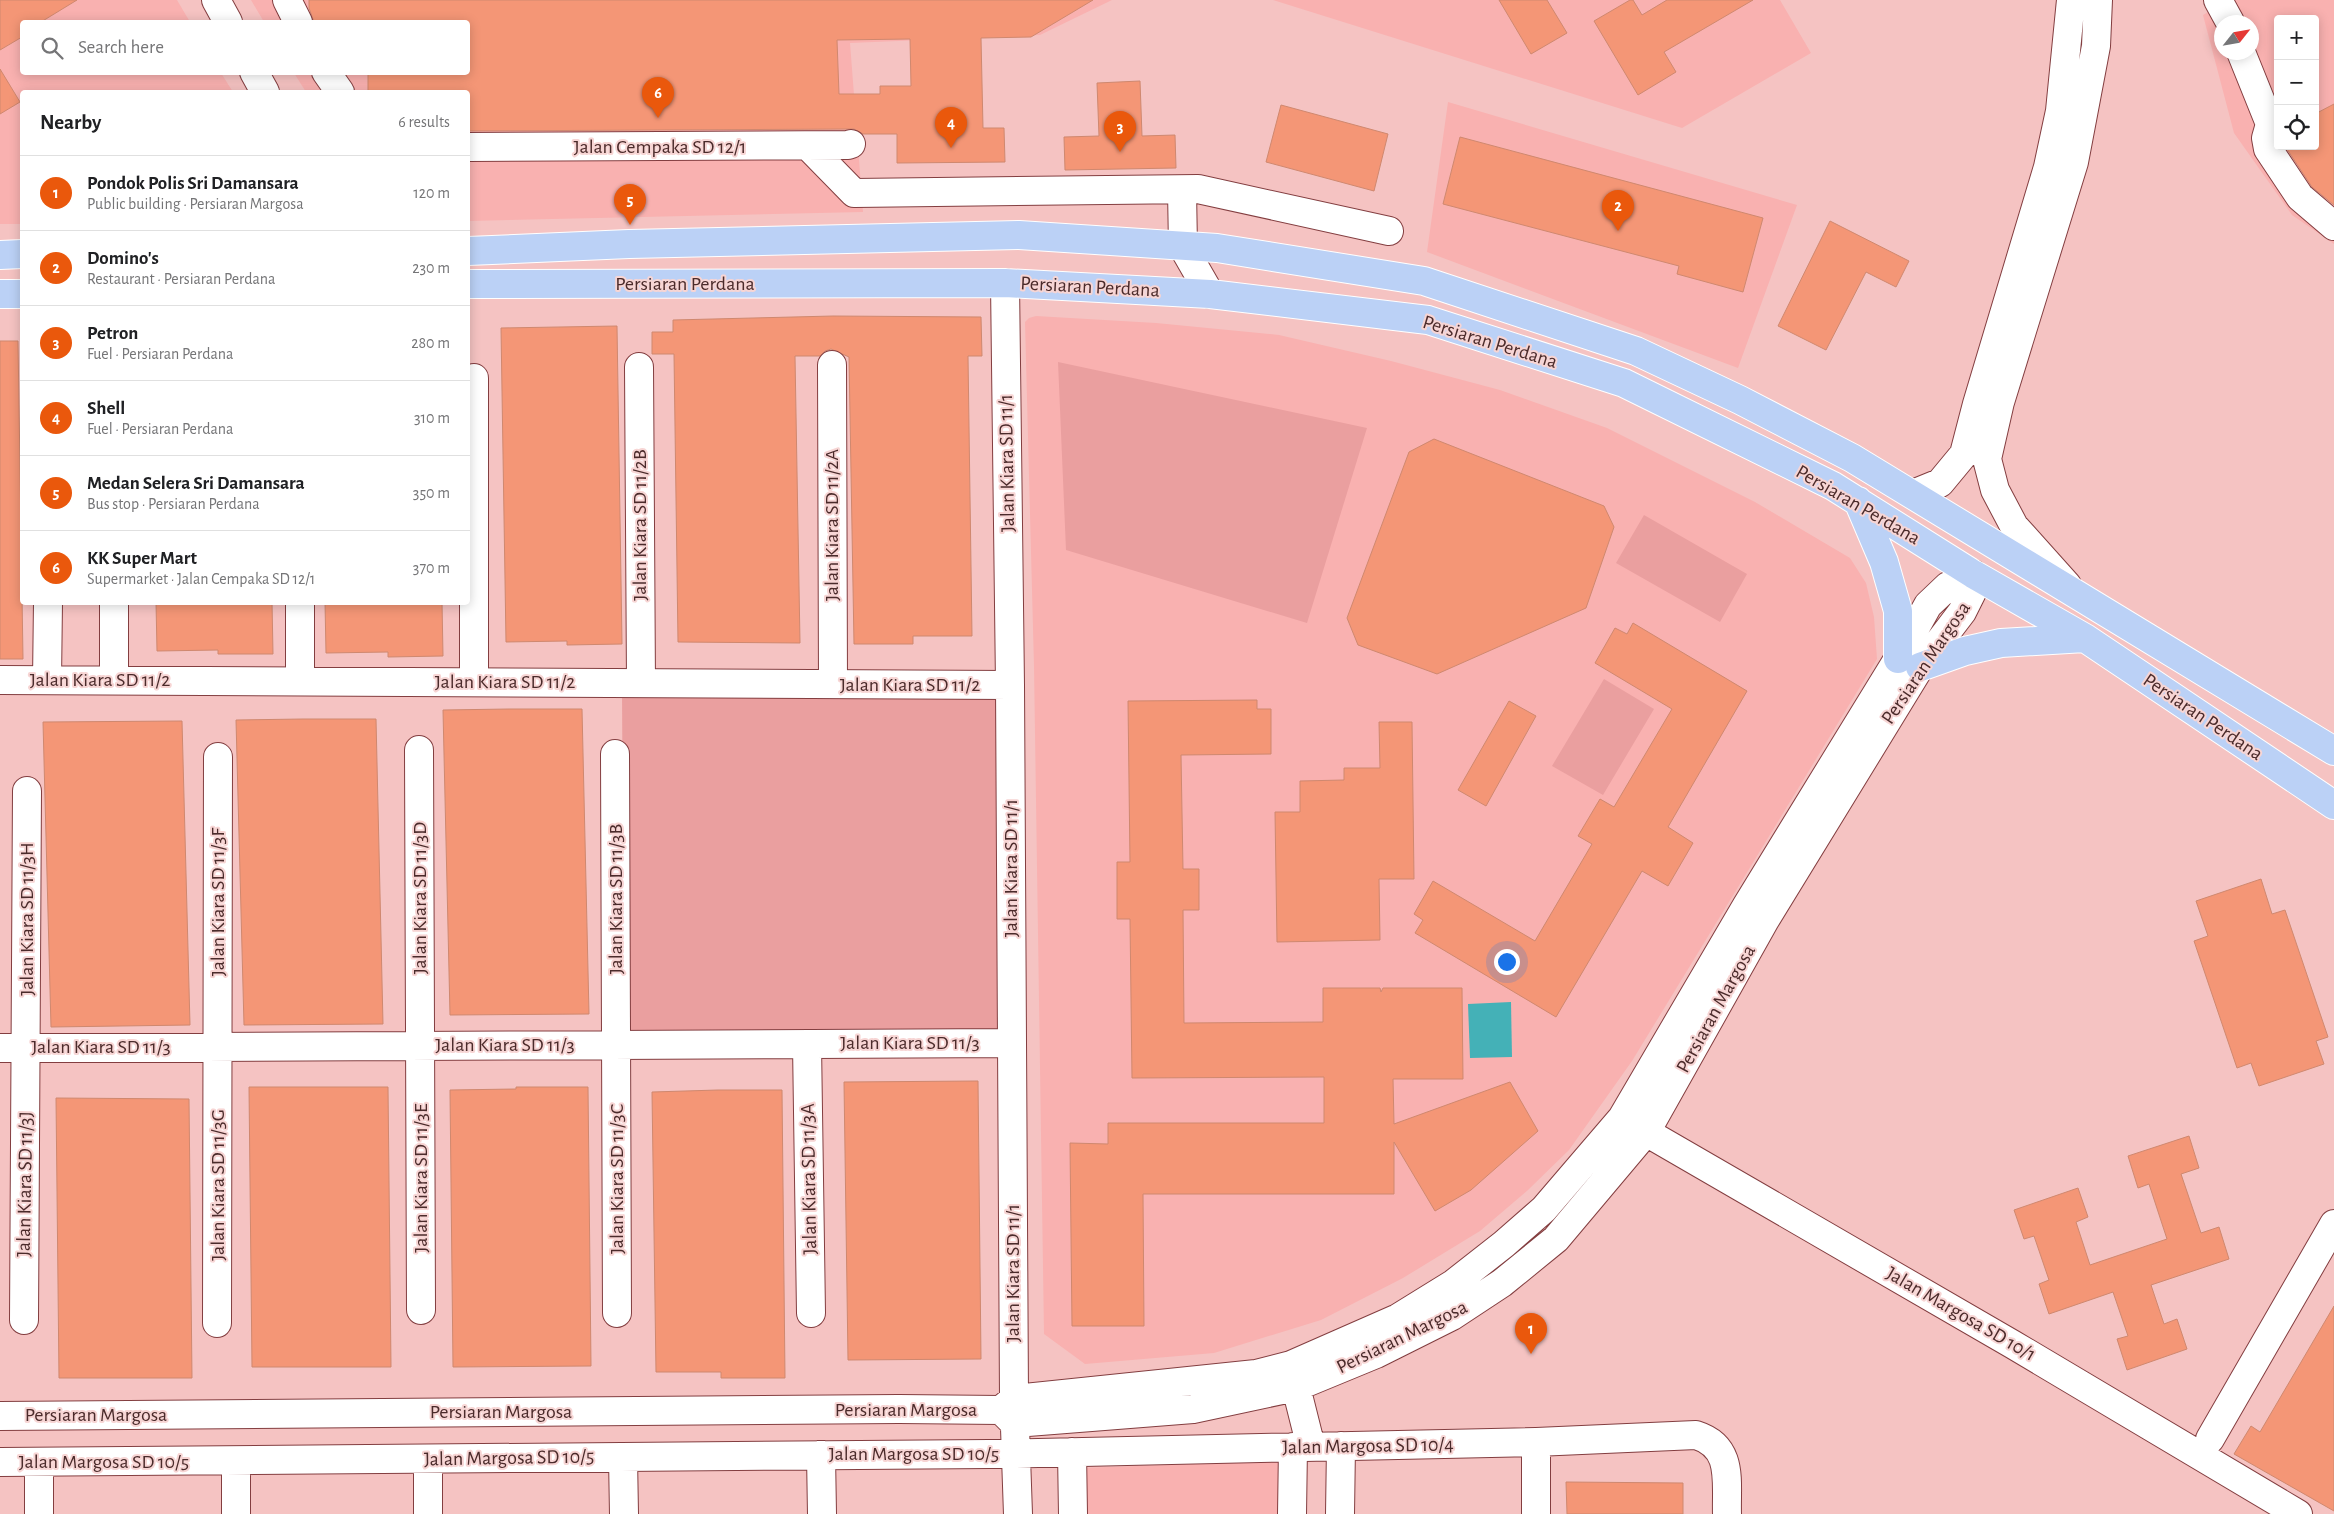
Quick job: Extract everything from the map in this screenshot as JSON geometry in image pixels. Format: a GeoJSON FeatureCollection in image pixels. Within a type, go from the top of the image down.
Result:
{"type":"FeatureCollection","features":[{"type":"Feature","properties":{"kind":"main road","name":"Persiaran Perdana"},"geometry":{"type":"LineString","coordinates":[[470,251],[629,244],[1019,235],[1183,248],[1216,248],[1424,281],[1636,351],[1740,400],[1852,458],[1913,494],[2334,751]]}},
{"type":"Feature","properties":{"kind":"main road"},"geometry":{"type":"LineString","coordinates":[[0,255],[20,254]]}},
{"type":"Feature","properties":{"kind":"main road","name":"Persiaran Perdana"},"geometry":{"type":"LineString","coordinates":[[470,284],[1005,283],[1210,294],[1428,320],[1624,383],[1858,501],[1973,574],[2085,638],[2334,805]]}},
{"type":"Feature","properties":{"kind":"main road"},"geometry":{"type":"LineString","coordinates":[[0,294],[20,294]]}},
{"type":"Feature","properties":{"kind":"main road"},"geometry":{"type":"LineString","coordinates":[[1858,501],[1884,562],[1898,611],[1909,663],[2001,643],[2033,639],[2085,638]]}},
{"type":"Feature","properties":{"kind":"main road"},"geometry":{"type":"LineString","coordinates":[[1956,521],[1967,542],[1973,574],[2031,565]]}},
{"type":"Feature","properties":{"kind":"street"},"geometry":{"type":"LineString","coordinates":[[216,0],[227,20]]}},
{"type":"Feature","properties":{"kind":"street"},"geometry":{"type":"LineString","coordinates":[[287,0],[297,20]]}},
{"type":"Feature","properties":{"kind":"street"},"geometry":{"type":"LineString","coordinates":[[1913,494],[1940,483],[1964,454],[1977,404],[2048,167],[2060,110],[2071,0]]}},
{"type":"Feature","properties":{"kind":"street"},"geometry":{"type":"LineString","coordinates":[[2071,590],[2014,526],[1995,490],[1987,459],[2000,402],[2074,162],[2096,46],[2098,0]]}},
{"type":"Feature","properties":{"kind":"street"},"geometry":{"type":"LineString","coordinates":[[2218,0],[2226,15]]}},
{"type":"Feature","properties":{"kind":"street"},"geometry":{"type":"LineString","coordinates":[[2244,60],[2270,124],[2266,138],[2268,149],[2280,170],[2300,197],[2334,226]]}},
{"type":"Feature","properties":{"kind":"street"},"geometry":{"type":"LineString","coordinates":[[256,75],[264,90]]}},
{"type":"Feature","properties":{"kind":"street"},"geometry":{"type":"LineString","coordinates":[[328,75],[339,90]]}},
{"type":"Feature","properties":{"kind":"street","name":"Jalan Cempaka SD 12/1"},"geometry":{"type":"LineString","coordinates":[[470,147],[808,146],[851,144]]}},
{"type":"Feature","properties":{"kind":"street"},"geometry":{"type":"LineString","coordinates":[[808,146],[854,193],[1198,189],[1389,231]]}},
{"type":"Feature","properties":{"kind":"street"},"geometry":{"type":"LineString","coordinates":[[1182,190],[1183,248],[1210,294]]}},
{"type":"Feature","properties":{"kind":"street","name":"Jalan Kiara SD 11/1"},"geometry":{"type":"LineString","coordinates":[[1005,283],[1010,685],[1010,1411],[1017,1454],[1018,1514]]}},
{"type":"Feature","properties":{"kind":"street","name":"Jalan Kiara SD 11/2A"},"geometry":{"type":"LineString","coordinates":[[832,365],[833,684]]}},
{"type":"Feature","properties":{"kind":"street","name":"Jalan Kiara SD 11/2B"},"geometry":{"type":"LineString","coordinates":[[639,367],[642,683]]}},
{"type":"Feature","properties":{"kind":"street"},"geometry":{"type":"LineString","coordinates":[[474,378],[474,682]]}},
{"type":"Feature","properties":{"kind":"street","name":"Persiaran Margosa"},"geometry":{"type":"LineString","coordinates":[[0,1416],[898,1409],[1010,1411],[1256,1374],[1294,1376],[1376,1354],[1452,1316],[1502,1283],[1556,1239],[1646,1132],[1909,663],[1928,605],[1948,586],[1973,574]]}},
{"type":"Feature","properties":{"kind":"street"},"geometry":{"type":"LineString","coordinates":[[47,680],[48,605]]}},
{"type":"Feature","properties":{"kind":"street"},"geometry":{"type":"LineString","coordinates":[[114,605],[114,680]]}},
{"type":"Feature","properties":{"kind":"street"},"geometry":{"type":"LineString","coordinates":[[300,605],[300,682]]}},
{"type":"Feature","properties":{"kind":"street","name":"Persiaran Margosa"},"geometry":{"type":"LineString","coordinates":[[1294,1376],[1398,1318],[1453,1284],[1504,1244],[1544,1209],[1622,1118],[1747,905],[1909,663]]}},
{"type":"Feature","properties":{"kind":"street","name":"Jalan Kiara SD 11/2"},"geometry":{"type":"LineString","coordinates":[[0,680],[1010,685]]}},
{"type":"Feature","properties":{"kind":"street","name":"Jalan Kiara SD 11/3D"},"geometry":{"type":"LineString","coordinates":[[419,750],[421,1046]]}},
{"type":"Feature","properties":{"kind":"street","name":"Jalan Kiara SD 11/3B"},"geometry":{"type":"LineString","coordinates":[[615,754],[616,1045]]}},
{"type":"Feature","properties":{"kind":"street","name":"Jalan Kiara SD 11/3F"},"geometry":{"type":"LineString","coordinates":[[218,757],[218,1047]]}},
{"type":"Feature","properties":{"kind":"street","name":"Jalan Kiara SD 11/3H"},"geometry":{"type":"LineString","coordinates":[[13,1048],[27,791]]}},
{"type":"Feature","properties":{"kind":"street","name":"Jalan Kiara SD 11/3"},"geometry":{"type":"LineString","coordinates":[[13,1048],[1011,1043]]}},
{"type":"Feature","properties":{"kind":"street","name":"Jalan Kiara SD 11/3A"},"geometry":{"type":"LineString","coordinates":[[806,1044],[811,1313]]}},
{"type":"Feature","properties":{"kind":"street","name":"Jalan Kiara SD 11/3C"},"geometry":{"type":"LineString","coordinates":[[616,1045],[617,1313]]}},
{"type":"Feature","properties":{"kind":"street","name":"Jalan Kiara SD 11/3E"},"geometry":{"type":"LineString","coordinates":[[421,1046],[421,1310]]}},
{"type":"Feature","properties":{"kind":"street","name":"Jalan Kiara SD 11/3G"},"geometry":{"type":"LineString","coordinates":[[217,1323],[218,1047]]}},
{"type":"Feature","properties":{"kind":"street","name":"Jalan Kiara SD 11/3J"},"geometry":{"type":"LineString","coordinates":[[13,1048],[24,1320]]}},
{"type":"Feature","properties":{"kind":"street","name":"Jalan Margosa SD 10/1"},"geometry":{"type":"LineString","coordinates":[[1622,1118],[2005,1340],[2298,1514]]}},
{"type":"Feature","properties":{"kind":"street"},"geometry":{"type":"LineString","coordinates":[[2210,1439],[2334,1224]]}},
{"type":"Feature","properties":{"kind":"street"},"geometry":{"type":"LineString","coordinates":[[1292,1514],[1302,1447],[1294,1376]]}},
{"type":"Feature","properties":{"kind":"street","name":"Jalan Margosa SD 10/4"},"geometry":{"type":"LineString","coordinates":[[1017,1454],[1536,1442],[1696,1435],[1715,1444],[1725,1464],[1727,1514]]}},
{"type":"Feature","properties":{"kind":"street"},"geometry":{"type":"LineString","coordinates":[[1536,1442],[1536,1514]]}},
{"type":"Feature","properties":{"kind":"street"},"geometry":{"type":"LineString","coordinates":[[1340,1514],[1341,1446]]}},
{"type":"Feature","properties":{"kind":"street"},"geometry":{"type":"LineString","coordinates":[[1072,1452],[1073,1514]]}},
{"type":"Feature","properties":{"kind":"street","name":"Jalan Margosa SD 10/5"},"geometry":{"type":"LineString","coordinates":[[0,1462],[1017,1454]]}},
{"type":"Feature","properties":{"kind":"street"},"geometry":{"type":"LineString","coordinates":[[822,1455],[822,1514]]}},
{"type":"Feature","properties":{"kind":"street"},"geometry":{"type":"LineString","coordinates":[[623,1457],[624,1514]]}},
{"type":"Feature","properties":{"kind":"street"},"geometry":{"type":"LineString","coordinates":[[428,1459],[428,1514]]}},
{"type":"Feature","properties":{"kind":"street"},"geometry":{"type":"LineString","coordinates":[[236,1460],[236,1514]]}},
{"type":"Feature","properties":{"kind":"street"},"geometry":{"type":"LineString","coordinates":[[39,1462],[39,1514]]}},
{"type":"Feature","properties":{"kind":"shaded area"},"geometry":{"type":"Polygon","coordinates":[[[0,0],[177,0],[189,20],[20,20],[20,75],[222,75],[232,90],[20,90],[20,224],[0,224],[0,0]]]}},
{"type":"Feature","properties":{"kind":"shaded area"},"geometry":{"type":"Polygon","coordinates":[[[251,0],[1112,0],[1040,35],[850,43],[863,212],[470,221],[470,90],[305,90],[295,75],[470,75],[470,20],[263,20],[251,0]]]}},
{"type":"Feature","properties":{"kind":"shaded area"},"geometry":{"type":"Polygon","coordinates":[[[1273,0],[1780,0],[1811,53],[1682,128],[1273,0]]]}},
{"type":"Feature","properties":{"kind":"shaded area"},"geometry":{"type":"Polygon","coordinates":[[[2228,0],[2334,0],[2334,244],[2292,215],[2234,133],[2215,60],[2259,60],[2259,15],[2214,15],[2214,57],[2203,15],[2228,0]]]}},
{"type":"Feature","properties":{"kind":"shaded area"},"geometry":{"type":"Polygon","coordinates":[[[1448,102],[1797,205],[1738,368],[1427,252],[1448,102]]]}},
{"type":"Feature","properties":{"kind":"shaded area"},"geometry":{"type":"Polygon","coordinates":[[[1036,316],[1156,323],[1279,335],[1391,361],[1500,390],[1607,428],[1755,502],[1850,558],[1866,583],[1874,617],[1877,659],[1632,1061],[1569,1150],[1528,1190],[1480,1231],[1403,1278],[1321,1320],[1214,1353],[1085,1364],[1044,1334],[1034,666],[1025,322],[1029,318],[1036,316]]]}},
{"type":"Feature","properties":{"kind":"shaded area"},"geometry":{"type":"Polygon","coordinates":[[[1058,362],[1367,428],[1307,623],[1066,550],[1058,362]]]}},
{"type":"Feature","properties":{"kind":"shaded area"},"geometry":{"type":"Polygon","coordinates":[[[1644,515],[1747,574],[1720,622],[1616,563],[1644,515]]]}},
{"type":"Feature","properties":{"kind":"shaded area"},"geometry":{"type":"Polygon","coordinates":[[[1604,679],[1654,709],[1603,795],[1552,766],[1604,679]]]}},
{"type":"Feature","properties":{"kind":"shaded area"},"geometry":{"type":"Polygon","coordinates":[[[622,690],[1002,690],[1004,1037],[624,1036],[622,690]]]}},
{"type":"Feature","properties":{"kind":"shaded area"},"geometry":{"type":"Polygon","coordinates":[[[1306,1460],[1307,1514],[1080,1514],[1080,1468],[1306,1460]]]}},
{"type":"Feature","properties":{"kind":"water"},"geometry":{"type":"Polygon","coordinates":[[[1511,1002],[1512,1057],[1470,1058],[1468,1004],[1511,1002]]]}},
{"type":"Feature","properties":{"kind":"building"},"geometry":{"type":"Polygon","coordinates":[[[0,0],[77,0],[44,20],[20,20],[20,38],[0,50],[0,0]]]}},
{"type":"Feature","properties":{"kind":"building"},"geometry":{"type":"Polygon","coordinates":[[[309,0],[1093,0],[1031,37],[981,38],[983,128],[1004,128],[1005,162],[897,163],[897,134],[863,134],[854,129],[470,131],[470,90],[368,90],[368,75],[470,75],[470,20],[313,20],[309,8],[309,0]],[[910,39],[837,40],[839,94],[880,94],[880,86],[911,86],[910,39]]]}},
{"type":"Feature","properties":{"kind":"building"},"geometry":{"type":"Polygon","coordinates":[[[1499,0],[1547,0],[1567,33],[1531,54],[1499,0]]]}},
{"type":"Feature","properties":{"kind":"building"},"geometry":{"type":"Polygon","coordinates":[[[1633,0],[1642,15],[1667,0],[1753,0],[1664,52],[1676,72],[1638,95],[1594,21],[1633,0]]]}},
{"type":"Feature","properties":{"kind":"building"},"geometry":{"type":"Polygon","coordinates":[[[0,69],[20,102],[0,114],[0,69]]]}},
{"type":"Feature","properties":{"kind":"building"},"geometry":{"type":"Polygon","coordinates":[[[1140,81],[1142,136],[1175,135],[1176,168],[1065,170],[1064,137],[1099,136],[1097,83],[1140,81]]]}},
{"type":"Feature","properties":{"kind":"building"},"geometry":{"type":"Polygon","coordinates":[[[2334,104],[2334,205],[2312,187],[2288,150],[2319,150],[2319,112],[2334,104]]]}},
{"type":"Feature","properties":{"kind":"building"},"geometry":{"type":"Polygon","coordinates":[[[1281,105],[1388,134],[1374,191],[1266,162],[1281,105]]]}},
{"type":"Feature","properties":{"kind":"building"},"geometry":{"type":"Polygon","coordinates":[[[1460,137],[1763,218],[1743,292],[1677,274],[1679,266],[1443,204],[1460,137]]]}},
{"type":"Feature","properties":{"kind":"building"},"geometry":{"type":"Polygon","coordinates":[[[1830,221],[1909,261],[1896,287],[1866,272],[1826,350],[1778,326],[1830,221]]]}},
{"type":"Feature","properties":{"kind":"building"},"geometry":{"type":"Polygon","coordinates":[[[833,316],[981,317],[982,356],[968,356],[972,636],[913,636],[913,644],[854,644],[849,357],[831,349],[825,351],[820,356],[795,356],[800,643],[678,642],[674,354],[652,354],[652,332],[673,332],[673,320],[833,316]]]}},
{"type":"Feature","properties":{"kind":"building"},"geometry":{"type":"Polygon","coordinates":[[[617,326],[622,644],[567,645],[567,641],[506,642],[501,328],[617,326]]]}},
{"type":"Feature","properties":{"kind":"building"},"geometry":{"type":"Polygon","coordinates":[[[0,341],[18,341],[20,605],[22,605],[23,659],[0,659],[0,341]]]}},
{"type":"Feature","properties":{"kind":"building"},"geometry":{"type":"Polygon","coordinates":[[[1434,439],[1604,506],[1614,527],[1586,608],[1437,674],[1358,645],[1347,618],[1409,452],[1434,439]]]}},
{"type":"Feature","properties":{"kind":"building"},"geometry":{"type":"Polygon","coordinates":[[[156,605],[272,605],[273,654],[218,654],[218,650],[157,651],[156,605]]]}},
{"type":"Feature","properties":{"kind":"building"},"geometry":{"type":"Polygon","coordinates":[[[325,605],[442,605],[443,656],[388,657],[388,652],[326,653],[325,605]]]}},
{"type":"Feature","properties":{"kind":"building"},"geometry":{"type":"Polygon","coordinates":[[[1633,623],[1747,691],[1668,827],[1693,843],[1668,886],[1642,871],[1556,1017],[1415,933],[1423,920],[1414,914],[1433,881],[1535,941],[1592,844],[1578,836],[1600,799],[1614,807],[1672,709],[1595,663],[1615,628],[1627,634],[1633,623]]]}},
{"type":"Feature","properties":{"kind":"building"},"geometry":{"type":"Polygon","coordinates":[[[1257,700],[1257,709],[1271,709],[1271,754],[1181,755],[1183,869],[1199,869],[1199,910],[1183,910],[1184,1023],[1323,1022],[1323,988],[1380,988],[1381,992],[1383,988],[1462,988],[1463,1079],[1393,1079],[1394,1124],[1510,1082],[1538,1131],[1471,1190],[1435,1211],[1394,1142],[1394,1194],[1143,1194],[1144,1326],[1072,1326],[1070,1143],[1108,1144],[1108,1123],[1324,1123],[1324,1077],[1132,1078],[1130,919],[1117,919],[1117,862],[1130,862],[1128,701],[1257,700]]]}},
{"type":"Feature","properties":{"kind":"building"},"geometry":{"type":"Polygon","coordinates":[[[1509,701],[1536,716],[1486,806],[1458,790],[1509,701]]]}},
{"type":"Feature","properties":{"kind":"building"},"geometry":{"type":"Polygon","coordinates":[[[582,709],[589,1014],[450,1015],[443,710],[582,709]]]}},
{"type":"Feature","properties":{"kind":"building"},"geometry":{"type":"Polygon","coordinates":[[[376,719],[383,1024],[244,1025],[236,720],[376,719]]]}},
{"type":"Feature","properties":{"kind":"building"},"geometry":{"type":"Polygon","coordinates":[[[182,721],[190,1025],[51,1027],[43,722],[182,721]]]}},
{"type":"Feature","properties":{"kind":"building"},"geometry":{"type":"Polygon","coordinates":[[[1379,722],[1412,722],[1414,879],[1379,879],[1380,940],[1277,942],[1275,812],[1300,812],[1300,781],[1344,780],[1344,768],[1380,768],[1379,722]]]}},
{"type":"Feature","properties":{"kind":"building"},"geometry":{"type":"Polygon","coordinates":[[[2261,879],[2272,914],[2285,910],[2328,1037],[2316,1041],[2324,1064],[2259,1086],[2251,1063],[2237,1068],[2194,941],[2208,936],[2196,901],[2261,879]]]}},
{"type":"Feature","properties":{"kind":"building"},"geometry":{"type":"Polygon","coordinates":[[[978,1081],[981,1359],[848,1360],[844,1082],[978,1081]]]}},
{"type":"Feature","properties":{"kind":"building"},"geometry":{"type":"Polygon","coordinates":[[[249,1087],[388,1087],[391,1367],[252,1367],[249,1087]]]}},
{"type":"Feature","properties":{"kind":"building"},"geometry":{"type":"Polygon","coordinates":[[[516,1087],[588,1087],[591,1366],[453,1367],[450,1090],[516,1089],[516,1087]]]}},
{"type":"Feature","properties":{"kind":"building"},"geometry":{"type":"Polygon","coordinates":[[[782,1090],[785,1378],[721,1378],[721,1372],[656,1372],[652,1092],[782,1090]]]}},
{"type":"Feature","properties":{"kind":"building"},"geometry":{"type":"Polygon","coordinates":[[[56,1098],[189,1099],[192,1378],[59,1378],[56,1098]]]}},
{"type":"Feature","properties":{"kind":"building"},"geometry":{"type":"Polygon","coordinates":[[[2189,1136],[2199,1168],[2181,1174],[2201,1233],[2219,1227],[2229,1259],[2151,1285],[2164,1324],[2177,1319],[2187,1349],[2127,1370],[2117,1339],[2128,1336],[2113,1292],[2049,1314],[2039,1284],[2049,1280],[2034,1236],[2024,1239],[2014,1210],[2078,1188],[2088,1217],[2076,1222],[2090,1265],[2167,1239],[2149,1184],[2138,1188],[2128,1156],[2189,1136]]]}},
{"type":"Feature","properties":{"kind":"building"},"geometry":{"type":"Polygon","coordinates":[[[2334,1306],[2334,1511],[2234,1454],[2251,1426],[2260,1432],[2334,1306]]]}},
{"type":"Feature","properties":{"kind":"building"},"geometry":{"type":"Polygon","coordinates":[[[1566,1482],[1683,1483],[1683,1514],[1567,1514],[1566,1482]]]}},
{"type":"Feature","properties":{"kind":"place","name":"KK Super Mart"},"geometry":{"type":"Point","coordinates":[658,118]}},
{"type":"Feature","properties":{"kind":"place","name":"Shell"},"geometry":{"type":"Point","coordinates":[951,148]}},
{"type":"Feature","properties":{"kind":"place","name":"Petron"},"geometry":{"type":"Point","coordinates":[1120,152]}},
{"type":"Feature","properties":{"kind":"place","name":"Medan Selera Sri Damansara"},"geometry":{"type":"Point","coordinates":[630,225]}},
{"type":"Feature","properties":{"kind":"place","name":"Domino's"},"geometry":{"type":"Point","coordinates":[1618,231]}},
{"type":"Feature","properties":{"kind":"place","name":"Pondok Polis Sri Damansara"},"geometry":{"type":"Point","coordinates":[1531,1354]}}]}
